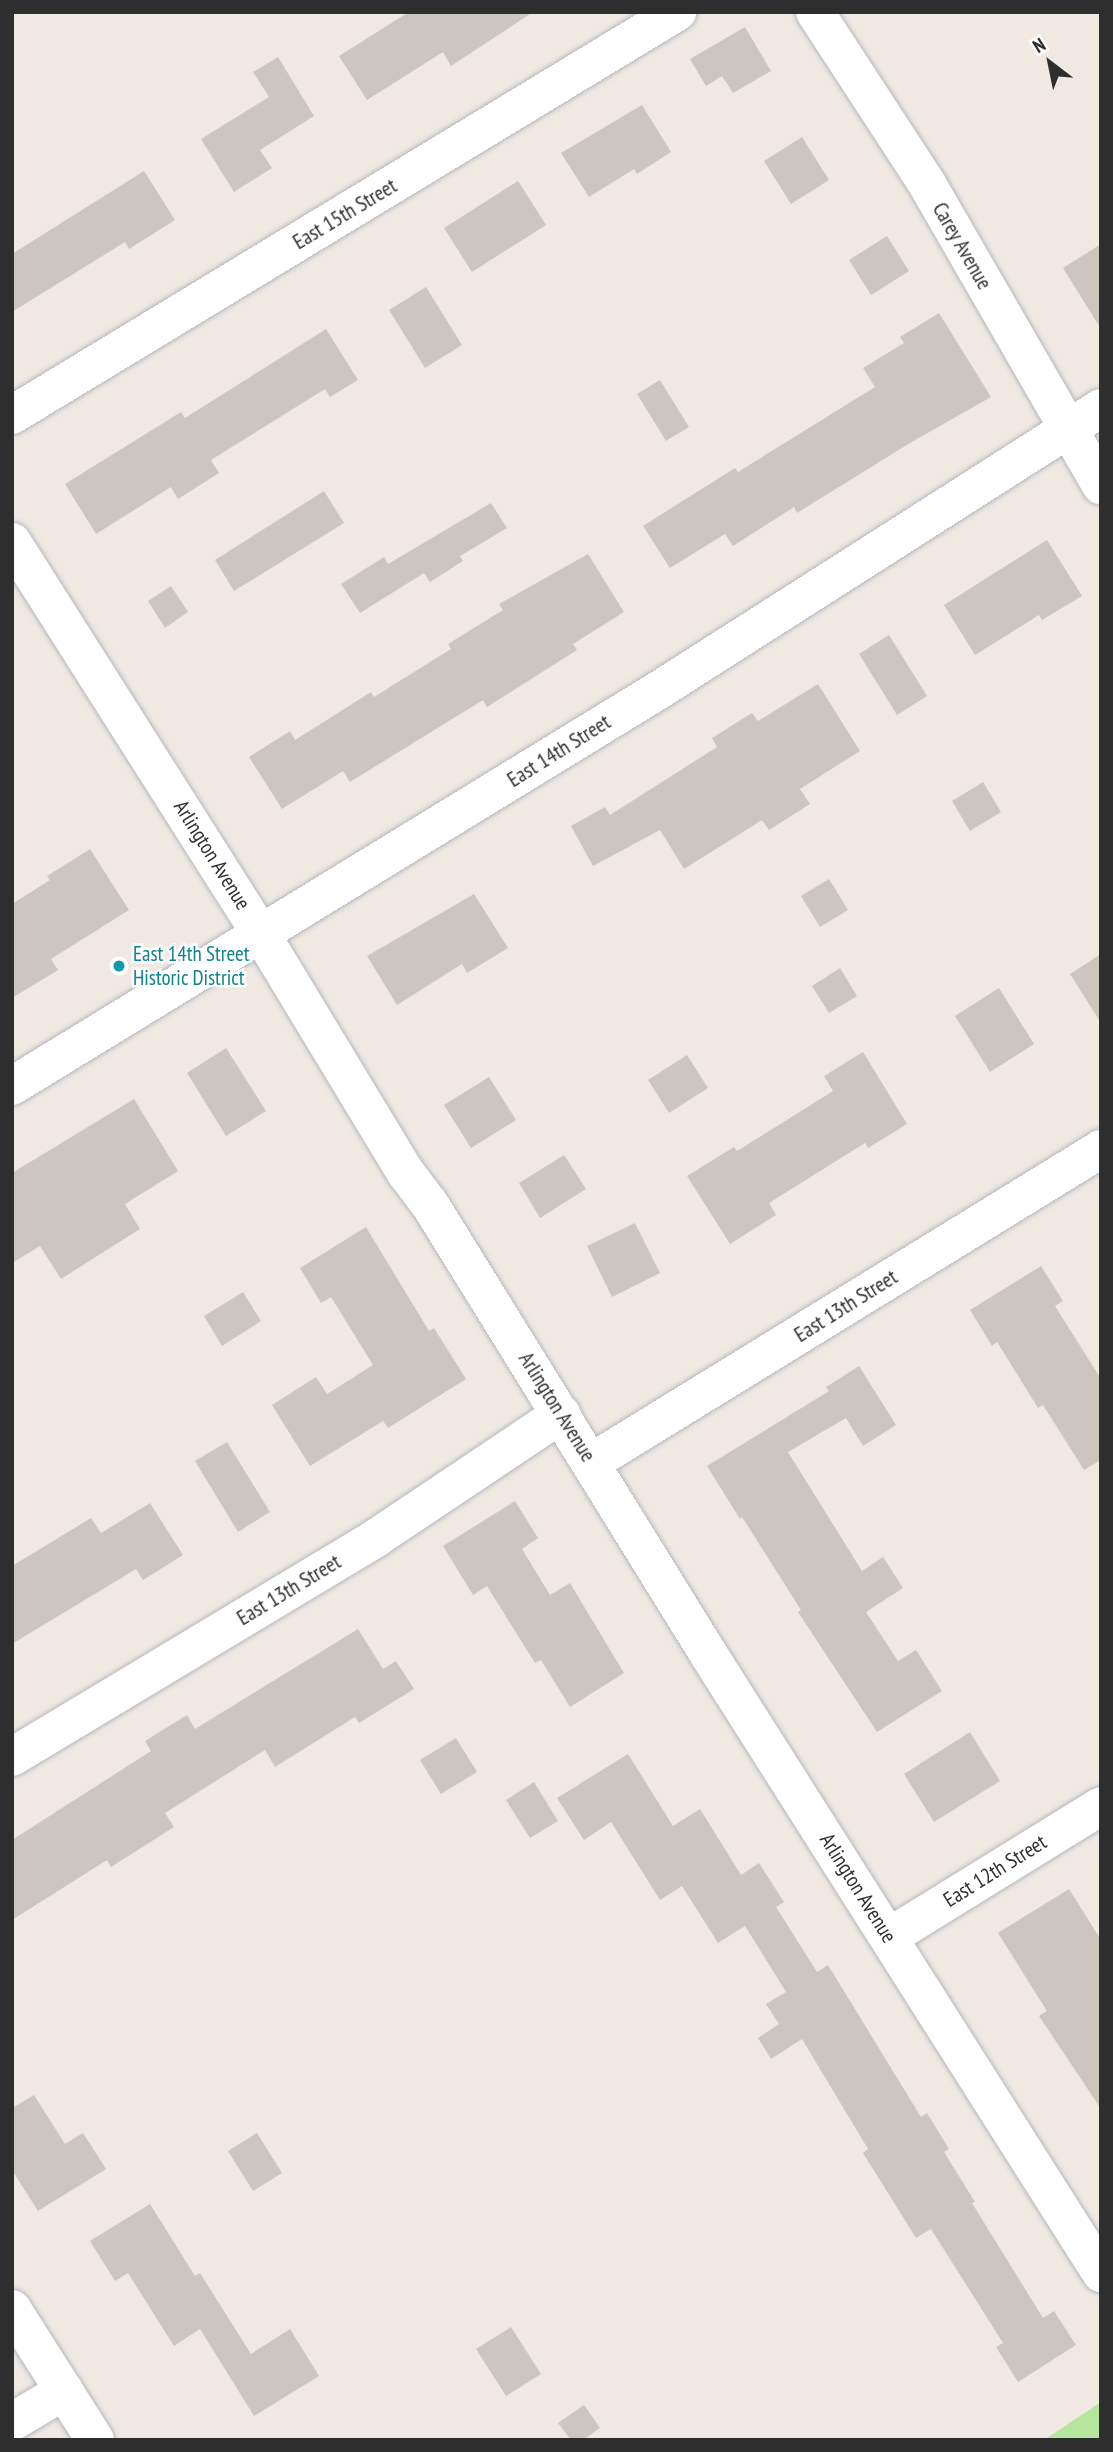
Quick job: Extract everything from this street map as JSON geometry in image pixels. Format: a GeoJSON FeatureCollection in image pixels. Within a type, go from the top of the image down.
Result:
{"type":"FeatureCollection","features":[{"type":"Feature","properties":{"kind":"street","name":"East 15th Street"},"geometry":{"type":"LineString","coordinates":[[12,415],[677,12]]}},
{"type":"Feature","properties":{"kind":"street","name":"Carey Avenue"},"geometry":{"type":"LineString","coordinates":[[815,12],[927,184],[1066,430],[1101,485]]}},
{"type":"Feature","properties":{"kind":"street","name":"East 14th Street"},"geometry":{"type":"LineString","coordinates":[[12,1086],[659,690],[1101,408]]}},
{"type":"Feature","properties":{"kind":"street","name":"Arlington Avenue"},"geometry":{"type":"LineString","coordinates":[[12,542],[261,934],[406,1173],[429,1203],[1101,2273]]}},
{"type":"Feature","properties":{"kind":"street","name":"East 13th Street"},"geometry":{"type":"LineString","coordinates":[[592,1462],[1101,1149]]}},
{"type":"Feature","properties":{"kind":"street","name":"East 13th Street"},"geometry":{"type":"LineString","coordinates":[[12,1757],[376,1538],[561,1414]]}},
{"type":"Feature","properties":{"kind":"street","name":"East 12th Street"},"geometry":{"type":"LineString","coordinates":[[889,1937],[1101,1806]]}},
{"type":"Feature","properties":{"kind":"street"},"geometry":{"type":"LineString","coordinates":[[12,2309],[95,2440]]}},
{"type":"Feature","properties":{"kind":"street"},"geometry":{"type":"LineString","coordinates":[[12,2422],[64,2391]]}},
{"type":"Feature","properties":{"kind":"green space"},"geometry":{"type":"Polygon","coordinates":[[[1101,2402],[1101,2440],[1044,2440],[1101,2402]]]}},
{"type":"Feature","properties":{"kind":"building"},"geometry":{"type":"Polygon","coordinates":[[[409,12],[533,12],[451,66],[443,52],[367,100],[339,56],[409,12]]]}},
{"type":"Feature","properties":{"kind":"building"},"geometry":{"type":"Polygon","coordinates":[[[745,27],[771,71],[733,93],[722,76],[706,86],[690,59],[745,27]]]}},
{"type":"Feature","properties":{"kind":"building"},"geometry":{"type":"Polygon","coordinates":[[[278,57],[314,116],[260,150],[272,168],[234,192],[201,139],[269,97],[253,72],[278,57]]]}},
{"type":"Feature","properties":{"kind":"building"},"geometry":{"type":"Polygon","coordinates":[[[642,105],[671,152],[637,174],[634,169],[589,197],[561,153],[642,105]]]}},
{"type":"Feature","properties":{"kind":"building"},"geometry":{"type":"Polygon","coordinates":[[[802,137],[829,180],[791,204],[764,161],[802,137]]]}},
{"type":"Feature","properties":{"kind":"building"},"geometry":{"type":"Polygon","coordinates":[[[144,171],[175,220],[129,249],[125,242],[12,312],[12,254],[144,171]]]}},
{"type":"Feature","properties":{"kind":"building"},"geometry":{"type":"Polygon","coordinates":[[[518,181],[546,225],[472,272],[444,228],[518,181]]]}},
{"type":"Feature","properties":{"kind":"building"},"geometry":{"type":"Polygon","coordinates":[[[887,236],[909,271],[871,295],[849,260],[887,236]]]}},
{"type":"Feature","properties":{"kind":"building"},"geometry":{"type":"Polygon","coordinates":[[[1101,244],[1101,329],[1063,268],[1101,244]]]}},
{"type":"Feature","properties":{"kind":"building"},"geometry":{"type":"Polygon","coordinates":[[[426,287],[462,345],[425,368],[389,310],[426,287]]]}},
{"type":"Feature","properties":{"kind":"building"},"geometry":{"type":"Polygon","coordinates":[[[939,313],[991,397],[797,513],[794,507],[733,546],[725,534],[670,568],[643,526],[735,468],[738,472],[875,387],[863,368],[904,343],[900,337],[939,313]]]}},
{"type":"Feature","properties":{"kind":"building"},"geometry":{"type":"Polygon","coordinates":[[[326,329],[358,380],[330,397],[325,389],[211,460],[219,473],[178,499],[171,487],[96,534],[65,484],[181,412],[185,418],[326,329]]]}},
{"type":"Feature","properties":{"kind":"building"},"geometry":{"type":"Polygon","coordinates":[[[660,380],[689,427],[666,441],[637,394],[660,380]]]}},
{"type":"Feature","properties":{"kind":"building"},"geometry":{"type":"Polygon","coordinates":[[[324,491],[344,523],[234,591],[215,560],[324,491]]]}},
{"type":"Feature","properties":{"kind":"building"},"geometry":{"type":"Polygon","coordinates":[[[491,503],[507,528],[460,556],[463,561],[430,582],[424,573],[360,613],[341,584],[384,557],[388,564],[491,503]]]}},
{"type":"Feature","properties":{"kind":"building"},"geometry":{"type":"Polygon","coordinates":[[[1047,540],[1082,596],[1042,620],[1039,615],[975,655],[944,605],[1047,540]]]}},
{"type":"Feature","properties":{"kind":"building"},"geometry":{"type":"Polygon","coordinates":[[[588,554],[624,612],[573,644],[577,650],[487,707],[483,700],[350,782],[343,771],[282,809],[249,757],[290,731],[295,740],[371,692],[374,697],[451,649],[448,644],[503,610],[499,604],[588,554]]]}},
{"type":"Feature","properties":{"kind":"building"},"geometry":{"type":"Polygon","coordinates":[[[171,586],[188,612],[165,628],[148,601],[171,586]]]}},
{"type":"Feature","properties":{"kind":"building"},"geometry":{"type":"Polygon","coordinates":[[[889,635],[927,696],[897,715],[859,654],[889,635]]]}},
{"type":"Feature","properties":{"kind":"building"},"geometry":{"type":"Polygon","coordinates":[[[818,684],[860,751],[800,789],[810,804],[769,830],[762,820],[684,869],[660,830],[593,866],[571,826],[605,807],[610,815],[717,747],[712,738],[752,713],[758,721],[818,684]]]}},
{"type":"Feature","properties":{"kind":"building"},"geometry":{"type":"Polygon","coordinates":[[[983,782],[1001,812],[970,831],[952,801],[983,782]]]}},
{"type":"Feature","properties":{"kind":"building"},"geometry":{"type":"Polygon","coordinates":[[[90,849],[129,910],[51,959],[58,970],[12,998],[12,904],[50,880],[47,876],[90,849]]]}},
{"type":"Feature","properties":{"kind":"building"},"geometry":{"type":"Polygon","coordinates":[[[829,879],[848,910],[820,927],[801,896],[829,879]]]}},
{"type":"Feature","properties":{"kind":"building"},"geometry":{"type":"Polygon","coordinates":[[[474,894],[508,948],[467,973],[462,964],[397,1005],[367,956],[474,894]]]}},
{"type":"Feature","properties":{"kind":"building"},"geometry":{"type":"Polygon","coordinates":[[[1101,954],[1101,1023],[1070,974],[1101,954]]]}},
{"type":"Feature","properties":{"kind":"building"},"geometry":{"type":"Polygon","coordinates":[[[840,968],[857,996],[829,1013],[812,986],[840,968]]]}},
{"type":"Feature","properties":{"kind":"building"},"geometry":{"type":"Polygon","coordinates":[[[999,988],[1034,1044],[990,1072],[955,1016],[999,988]]]}},
{"type":"Feature","properties":{"kind":"building"},"geometry":{"type":"Polygon","coordinates":[[[226,1048],[266,1111],[226,1136],[187,1073],[226,1048]]]}},
{"type":"Feature","properties":{"kind":"building"},"geometry":{"type":"Polygon","coordinates":[[[863,1052],[907,1124],[868,1148],[865,1143],[769,1203],[776,1215],[730,1244],[687,1176],[734,1147],[737,1151],[833,1091],[824,1076],[863,1052]]]}},
{"type":"Feature","properties":{"kind":"building"},"geometry":{"type":"Polygon","coordinates":[[[687,1055],[708,1088],[669,1113],[648,1080],[687,1055]]]}},
{"type":"Feature","properties":{"kind":"building"},"geometry":{"type":"Polygon","coordinates":[[[489,1077],[516,1120],[471,1148],[444,1105],[489,1077]]]}},
{"type":"Feature","properties":{"kind":"building"},"geometry":{"type":"Polygon","coordinates":[[[134,1099],[178,1171],[125,1204],[140,1229],[61,1279],[40,1246],[12,1263],[12,1173],[134,1099]]]}},
{"type":"Feature","properties":{"kind":"building"},"geometry":{"type":"Polygon","coordinates":[[[564,1155],[586,1189],[540,1218],[519,1183],[564,1155]]]}},
{"type":"Feature","properties":{"kind":"building"},"geometry":{"type":"Polygon","coordinates":[[[635,1223],[660,1273],[612,1297],[587,1246],[635,1223]]]}},
{"type":"Feature","properties":{"kind":"building"},"geometry":{"type":"Polygon","coordinates":[[[366,1227],[429,1331],[434,1328],[466,1379],[388,1428],[383,1421],[310,1466],[272,1405],[316,1377],[327,1394],[373,1365],[331,1297],[321,1303],[300,1268],[366,1227]]]}},
{"type":"Feature","properties":{"kind":"building"},"geometry":{"type":"Polygon","coordinates":[[[1041,1266],[1063,1301],[1055,1306],[1101,1379],[1101,1460],[1084,1470],[1043,1405],[1038,1408],[997,1342],[992,1346],[970,1310],[1041,1266]]]}},
{"type":"Feature","properties":{"kind":"building"},"geometry":{"type":"Polygon","coordinates":[[[243,1292],[261,1321],[222,1346],[204,1316],[243,1292]]]}},
{"type":"Feature","properties":{"kind":"building"},"geometry":{"type":"Polygon","coordinates":[[[859,1366],[896,1425],[863,1446],[846,1418],[788,1452],[862,1571],[883,1557],[903,1588],[866,1612],[898,1661],[916,1650],[942,1691],[877,1732],[707,1466],[829,1391],[826,1387],[859,1366]]]}},
{"type":"Feature","properties":{"kind":"building"},"geometry":{"type":"Polygon","coordinates":[[[227,1442],[270,1512],[238,1532],[195,1461],[227,1442]]]}},
{"type":"Feature","properties":{"kind":"building"},"geometry":{"type":"Polygon","coordinates":[[[515,1501],[538,1538],[522,1549],[550,1595],[570,1583],[624,1673],[570,1707],[541,1660],[535,1663],[487,1586],[473,1595],[443,1546],[515,1501]]]}},
{"type":"Feature","properties":{"kind":"building"},"geometry":{"type":"Polygon","coordinates":[[[150,1503],[183,1555],[143,1580],[136,1569],[12,1644],[12,1566],[91,1518],[101,1533],[150,1503]]]}},
{"type":"Feature","properties":{"kind":"building"},"geometry":{"type":"Polygon","coordinates":[[[358,1629],[383,1669],[396,1661],[414,1689],[359,1723],[355,1717],[275,1767],[265,1750],[165,1813],[174,1827],[111,1867],[107,1860],[12,1920],[12,1840],[151,1751],[145,1741],[187,1715],[195,1729],[358,1629]]]}},
{"type":"Feature","properties":{"kind":"building"},"geometry":{"type":"Polygon","coordinates":[[[970,1732],[1000,1781],[934,1822],[904,1774],[970,1732]]]}},
{"type":"Feature","properties":{"kind":"building"},"geometry":{"type":"Polygon","coordinates":[[[456,1738],[477,1772],[441,1794],[420,1760],[456,1738]]]}},
{"type":"Feature","properties":{"kind":"building"},"geometry":{"type":"Polygon","coordinates":[[[628,1754],[673,1826],[700,1809],[741,1875],[759,1863],[784,1902],[776,1907],[817,1972],[828,1965],[921,2117],[927,2113],[949,2149],[944,2152],[975,2202],[972,2203],[1043,2318],[1054,2311],[1076,2345],[1018,2382],[996,2347],[1003,2343],[931,2229],[916,2238],[863,2153],[868,2149],[802,2039],[771,2059],[758,2038],[779,2024],[766,2004],[786,1992],[745,1926],[718,1943],[682,1886],[660,1900],[611,1822],[584,1840],[557,1798],[628,1754]]]}},
{"type":"Feature","properties":{"kind":"building"},"geometry":{"type":"Polygon","coordinates":[[[534,1782],[558,1821],[530,1838],[506,1800],[534,1782]]]}},
{"type":"Feature","properties":{"kind":"building"},"geometry":{"type":"Polygon","coordinates":[[[1069,1889],[1101,1940],[1101,2109],[1039,2016],[1047,2011],[998,1933],[1069,1889]]]}},
{"type":"Feature","properties":{"kind":"building"},"geometry":{"type":"Polygon","coordinates":[[[34,2095],[65,2144],[83,2133],[106,2169],[38,2211],[12,2170],[12,2108],[34,2095]]]}},
{"type":"Feature","properties":{"kind":"building"},"geometry":{"type":"Polygon","coordinates":[[[257,2133],[282,2173],[253,2191],[228,2151],[257,2133]]]}},
{"type":"Feature","properties":{"kind":"building"},"geometry":{"type":"Polygon","coordinates":[[[150,2204],[195,2276],[200,2273],[251,2354],[290,2329],[319,2376],[254,2416],[200,2329],[174,2346],[128,2273],[115,2281],[90,2241],[150,2204]]]}},
{"type":"Feature","properties":{"kind":"building"},"geometry":{"type":"Polygon","coordinates":[[[511,2327],[541,2374],[506,2396],[476,2349],[511,2327]]]}},
{"type":"Feature","properties":{"kind":"building"},"geometry":{"type":"Polygon","coordinates":[[[584,2405],[600,2428],[583,2440],[571,2440],[558,2423],[584,2405]]]}},
{"type":"Feature","properties":{"kind":"place","name":"East 14th Street Historic District"},"geometry":{"type":"Point","coordinates":[119,966]}}]}
